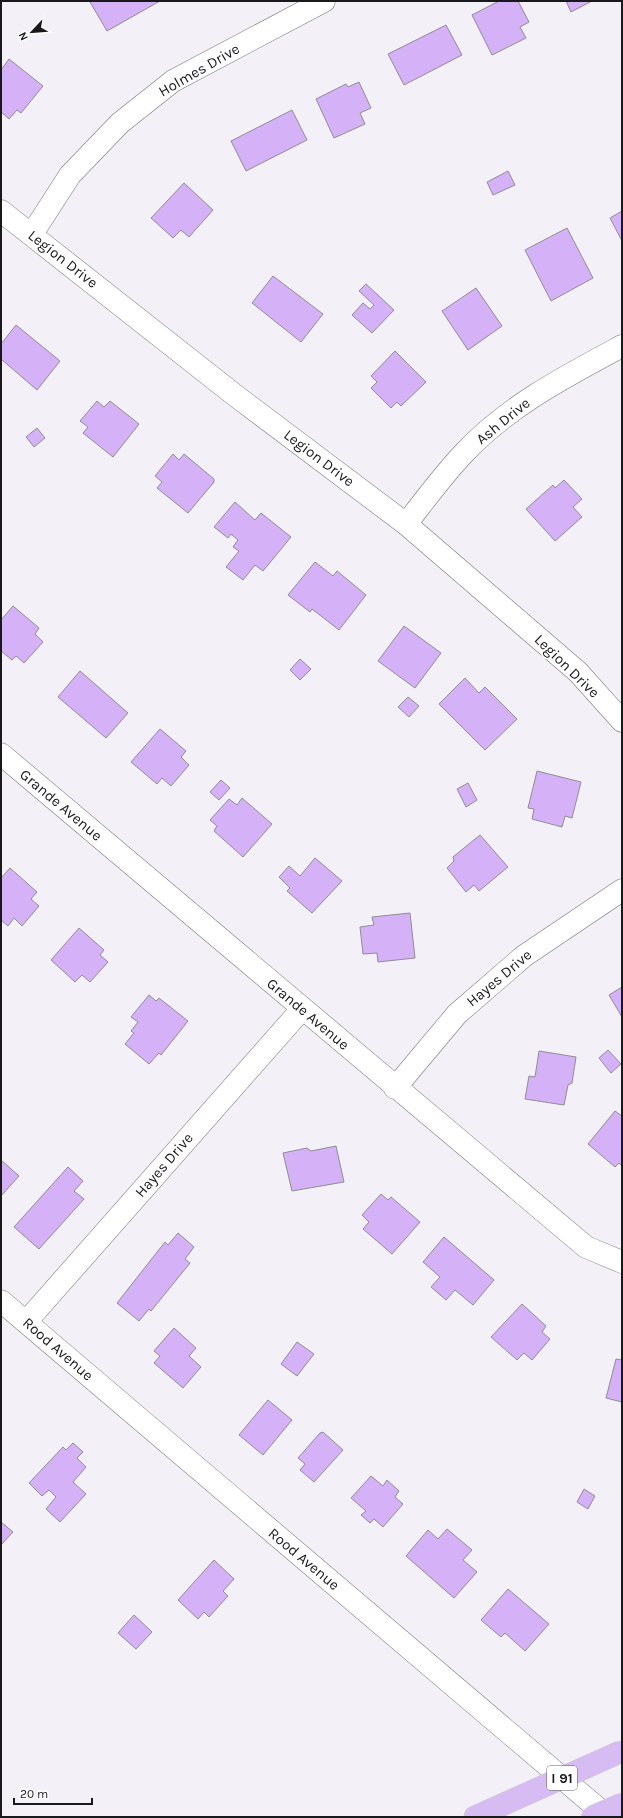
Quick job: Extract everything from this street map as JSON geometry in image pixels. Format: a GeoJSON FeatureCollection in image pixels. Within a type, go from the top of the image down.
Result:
{"type":"FeatureCollection","features":[{"type":"Feature","properties":{"kind":"highway","name":"I 91"},"geometry":{"type":"LineString","coordinates":[[475,1817],[621,1752]]}},
{"type":"Feature","properties":{"kind":"highway"},"geometry":{"type":"LineString","coordinates":[[592,1817],[622,1804]]}},
{"type":"Feature","properties":{"kind":"street","name":"Holmes Drive"},"geometry":{"type":"LineString","coordinates":[[32,234],[70,175],[120,123],[173,81],[324,1]]}},
{"type":"Feature","properties":{"kind":"street","name":"Legion Drive"},"geometry":{"type":"LineString","coordinates":[[1,211],[236,396],[406,524],[578,672],[622,721]]}},
{"type":"Feature","properties":{"kind":"street","name":"Ash Drive"},"geometry":{"type":"LineString","coordinates":[[406,524],[464,453],[505,417],[551,384],[622,346]]}},
{"type":"Feature","properties":{"kind":"street","name":"Grande Avenue"},"geometry":{"type":"LineString","coordinates":[[1,754],[586,1247],[622,1262]]}},
{"type":"Feature","properties":{"kind":"street","name":"Hayes Drive"},"geometry":{"type":"LineString","coordinates":[[396,1088],[457,1014],[524,956],[622,890]]}},
{"type":"Feature","properties":{"kind":"street","name":"Hayes Drive"},"geometry":{"type":"LineString","coordinates":[[26,1322],[302,1009]]}},
{"type":"Feature","properties":{"kind":"street","name":"Rood Avenue"},"geometry":{"type":"LineString","coordinates":[[1,1301],[608,1817]]}},
{"type":"Feature","properties":{"kind":"building"},"geometry":{"type":"Polygon","coordinates":[[[160,1],[107,31],[90,2],[160,1]]]}},
{"type":"Feature","properties":{"kind":"building"},"geometry":{"type":"Polygon","coordinates":[[[499,1],[518,1],[529,22],[520,27],[526,38],[492,55],[472,15],[499,1]]]}},
{"type":"Feature","properties":{"kind":"building"},"geometry":{"type":"Polygon","coordinates":[[[566,1],[592,1],[571,12],[566,1]]]}},
{"type":"Feature","properties":{"kind":"building"},"geometry":{"type":"Polygon","coordinates":[[[446,25],[462,55],[404,85],[388,54],[446,25]]]}},
{"type":"Feature","properties":{"kind":"building"},"geometry":{"type":"Polygon","coordinates":[[[9,59],[43,86],[21,113],[17,110],[9,119],[1,112],[1,70],[9,59]]]}},
{"type":"Feature","properties":{"kind":"building"},"geometry":{"type":"Polygon","coordinates":[[[359,82],[371,108],[360,113],[365,124],[334,138],[316,99],[346,84],[348,87],[359,82]]]}},
{"type":"Feature","properties":{"kind":"building"},"geometry":{"type":"Polygon","coordinates":[[[292,110],[307,140],[246,171],[231,141],[292,110]]]}},
{"type":"Feature","properties":{"kind":"building"},"geometry":{"type":"Polygon","coordinates":[[[508,171],[515,185],[493,195],[487,182],[508,171]]]}},
{"type":"Feature","properties":{"kind":"building"},"geometry":{"type":"Polygon","coordinates":[[[184,183],[213,210],[189,237],[181,230],[173,238],[151,218],[184,183]]]}},
{"type":"Feature","properties":{"kind":"building"},"geometry":{"type":"Polygon","coordinates":[[[622,211],[622,241],[610,218],[622,211]]]}},
{"type":"Feature","properties":{"kind":"building"},"geometry":{"type":"Polygon","coordinates":[[[567,228],[593,278],[551,301],[525,250],[567,228]]]}},
{"type":"Feature","properties":{"kind":"building"},"geometry":{"type":"Polygon","coordinates":[[[273,276],[323,314],[301,342],[252,303],[273,276]]]}},
{"type":"Feature","properties":{"kind":"building"},"geometry":{"type":"Polygon","coordinates":[[[366,284],[394,310],[372,333],[352,315],[363,303],[370,309],[374,305],[359,291],[366,284]]]}},
{"type":"Feature","properties":{"kind":"building"},"geometry":{"type":"Polygon","coordinates":[[[476,288],[502,326],[468,350],[442,311],[476,288]]]}},
{"type":"Feature","properties":{"kind":"building"},"geometry":{"type":"Polygon","coordinates":[[[16,325],[60,361],[37,390],[1,359],[1,344],[16,325]]]}},
{"type":"Feature","properties":{"kind":"building"},"geometry":{"type":"Polygon","coordinates":[[[395,351],[426,382],[401,406],[397,402],[391,408],[371,388],[377,382],[371,376],[395,351]]]}},
{"type":"Feature","properties":{"kind":"building"},"geometry":{"type":"Polygon","coordinates":[[[97,401],[104,407],[110,401],[139,424],[113,457],[83,433],[88,427],[80,421],[97,401]]]}},
{"type":"Feature","properties":{"kind":"building"},"geometry":{"type":"Polygon","coordinates":[[[37,428],[45,438],[34,447],[26,437],[37,428]]]}},
{"type":"Feature","properties":{"kind":"building"},"geometry":{"type":"Polygon","coordinates":[[[173,454],[179,460],[184,454],[214,479],[214,482],[188,513],[157,488],[162,482],[155,476],[173,454]]]}},
{"type":"Feature","properties":{"kind":"building"},"geometry":{"type":"Polygon","coordinates":[[[564,480],[582,499],[573,507],[582,517],[555,541],[526,509],[553,485],[555,488],[564,480]]]}},
{"type":"Feature","properties":{"kind":"building"},"geometry":{"type":"Polygon","coordinates":[[[235,502],[255,520],[261,513],[291,537],[263,571],[255,565],[243,580],[226,567],[239,551],[233,547],[238,540],[231,534],[228,538],[214,527],[235,502]]]}},
{"type":"Feature","properties":{"kind":"building"},"geometry":{"type":"Polygon","coordinates":[[[315,562],[333,576],[337,571],[366,595],[339,630],[312,609],[310,612],[288,595],[315,562]]]}},
{"type":"Feature","properties":{"kind":"building"},"geometry":{"type":"Polygon","coordinates":[[[13,606],[39,628],[35,634],[43,642],[24,663],[16,656],[12,660],[1,651],[1,620],[13,606]]]}},
{"type":"Feature","properties":{"kind":"building"},"geometry":{"type":"Polygon","coordinates":[[[404,626],[441,653],[415,688],[378,661],[404,626]]]}},
{"type":"Feature","properties":{"kind":"building"},"geometry":{"type":"Polygon","coordinates":[[[300,659],[311,669],[300,680],[290,670],[300,659]]]}},
{"type":"Feature","properties":{"kind":"building"},"geometry":{"type":"Polygon","coordinates":[[[80,671],[128,713],[106,738],[58,697],[80,671]]]}},
{"type":"Feature","properties":{"kind":"building"},"geometry":{"type":"Polygon","coordinates":[[[465,678],[479,693],[485,687],[517,719],[485,750],[439,704],[465,678]]]}},
{"type":"Feature","properties":{"kind":"building"},"geometry":{"type":"Polygon","coordinates":[[[408,697],[419,706],[409,717],[398,707],[408,697]]]}},
{"type":"Feature","properties":{"kind":"building"},"geometry":{"type":"Polygon","coordinates":[[[160,729],[186,751],[181,757],[189,765],[171,786],[162,778],[157,784],[131,762],[160,729]]]}},
{"type":"Feature","properties":{"kind":"building"},"geometry":{"type":"Polygon","coordinates":[[[537,771],[581,782],[572,818],[565,816],[562,827],[532,819],[534,809],[528,808],[537,771]]]}},
{"type":"Feature","properties":{"kind":"building"},"geometry":{"type":"Polygon","coordinates":[[[221,780],[230,788],[219,800],[210,792],[221,780]]]}},
{"type":"Feature","properties":{"kind":"building"},"geometry":{"type":"Polygon","coordinates":[[[468,783],[477,800],[466,807],[457,789],[468,783]]]}},
{"type":"Feature","properties":{"kind":"building"},"geometry":{"type":"Polygon","coordinates":[[[242,798],[272,824],[243,857],[214,831],[217,826],[210,820],[229,799],[237,805],[242,798]]]}},
{"type":"Feature","properties":{"kind":"building"},"geometry":{"type":"Polygon","coordinates":[[[480,835],[508,867],[479,891],[474,885],[466,892],[447,868],[454,861],[453,857],[480,835]]]}},
{"type":"Feature","properties":{"kind":"building"},"geometry":{"type":"Polygon","coordinates":[[[315,858],[342,881],[312,913],[287,891],[290,888],[279,877],[289,866],[300,876],[315,858]]]}},
{"type":"Feature","properties":{"kind":"building"},"geometry":{"type":"Polygon","coordinates":[[[10,868],[37,892],[31,899],[39,906],[22,926],[14,918],[8,926],[1,920],[1,878],[10,868]]]}},
{"type":"Feature","properties":{"kind":"building"},"geometry":{"type":"Polygon","coordinates":[[[410,913],[415,958],[378,962],[377,953],[363,954],[360,927],[374,925],[372,917],[410,913]]]}},
{"type":"Feature","properties":{"kind":"building"},"geometry":{"type":"Polygon","coordinates":[[[79,928],[104,950],[100,955],[108,962],[90,982],[82,975],[75,982],[51,960],[79,928]]]}},
{"type":"Feature","properties":{"kind":"building"},"geometry":{"type":"Polygon","coordinates":[[[622,987],[622,1017],[609,995],[622,987]]]}},
{"type":"Feature","properties":{"kind":"building"},"geometry":{"type":"Polygon","coordinates":[[[149,995],[156,1001],[159,998],[188,1021],[161,1055],[159,1053],[149,1064],[125,1044],[134,1033],[131,1031],[138,1022],[131,1017],[149,995]]]}},
{"type":"Feature","properties":{"kind":"building"},"geometry":{"type":"Polygon","coordinates":[[[608,1050],[621,1064],[611,1073],[599,1058],[608,1050]]]}},
{"type":"Feature","properties":{"kind":"building"},"geometry":{"type":"Polygon","coordinates":[[[539,1051],[576,1057],[572,1083],[568,1085],[564,1105],[525,1099],[529,1076],[535,1077],[539,1051]]]}},
{"type":"Feature","properties":{"kind":"building"},"geometry":{"type":"Polygon","coordinates":[[[615,1111],[622,1116],[622,1166],[619,1163],[615,1167],[588,1144],[615,1111]]]}},
{"type":"Feature","properties":{"kind":"building"},"geometry":{"type":"Polygon","coordinates":[[[336,1146],[344,1182],[292,1191],[283,1153],[307,1148],[311,1151],[336,1146]]]}},
{"type":"Feature","properties":{"kind":"building"},"geometry":{"type":"Polygon","coordinates":[[[1,1160],[19,1176],[1,1196],[1,1160]]]}},
{"type":"Feature","properties":{"kind":"building"},"geometry":{"type":"Polygon","coordinates":[[[68,1167],[83,1181],[74,1191],[84,1199],[39,1249],[14,1227],[68,1167]]]}},
{"type":"Feature","properties":{"kind":"building"},"geometry":{"type":"Polygon","coordinates":[[[381,1194],[388,1200],[391,1197],[420,1222],[392,1254],[363,1229],[369,1222],[362,1215],[381,1194]]]}},
{"type":"Feature","properties":{"kind":"building"},"geometry":{"type":"Polygon","coordinates":[[[178,1233],[194,1247],[185,1259],[190,1263],[151,1311],[149,1309],[139,1321],[117,1303],[165,1242],[168,1245],[178,1233]]]}},
{"type":"Feature","properties":{"kind":"building"},"geometry":{"type":"Polygon","coordinates":[[[444,1237],[494,1280],[473,1305],[455,1290],[446,1300],[431,1287],[440,1277],[423,1262],[444,1237]]]}},
{"type":"Feature","properties":{"kind":"building"},"geometry":{"type":"Polygon","coordinates":[[[522,1304],[546,1326],[542,1332],[550,1339],[532,1360],[524,1353],[517,1360],[491,1337],[522,1304]]]}},
{"type":"Feature","properties":{"kind":"building"},"geometry":{"type":"Polygon","coordinates":[[[174,1328],[196,1348],[189,1356],[201,1367],[183,1388],[154,1363],[160,1356],[154,1351],[174,1328]]]}},
{"type":"Feature","properties":{"kind":"building"},"geometry":{"type":"Polygon","coordinates":[[[297,1342],[314,1354],[297,1376],[281,1364],[297,1342]]]}},
{"type":"Feature","properties":{"kind":"building"},"geometry":{"type":"Polygon","coordinates":[[[616,1359],[622,1360],[622,1402],[606,1398],[616,1359]]]}},
{"type":"Feature","properties":{"kind":"building"},"geometry":{"type":"Polygon","coordinates":[[[268,1400],[292,1420],[263,1455],[239,1435],[268,1400]]]}},
{"type":"Feature","properties":{"kind":"building"},"geometry":{"type":"Polygon","coordinates":[[[323,1432],[343,1450],[314,1482],[300,1470],[305,1464],[298,1458],[320,1433],[323,1432]]]}},
{"type":"Feature","properties":{"kind":"building"},"geometry":{"type":"Polygon","coordinates":[[[73,1443],[83,1452],[77,1458],[86,1467],[73,1482],[86,1494],[60,1522],[46,1509],[56,1497],[49,1490],[42,1496],[29,1483],[63,1447],[66,1450],[73,1443]]]}},
{"type":"Feature","properties":{"kind":"building"},"geometry":{"type":"Polygon","coordinates":[[[371,1476],[383,1486],[387,1480],[399,1491],[395,1497],[403,1504],[383,1527],[374,1519],[370,1523],[361,1515],[366,1511],[351,1498],[371,1476]]]}},
{"type":"Feature","properties":{"kind":"building"},"geometry":{"type":"Polygon","coordinates":[[[584,1489],[595,1496],[588,1509],[577,1502],[584,1489]]]}},
{"type":"Feature","properties":{"kind":"building"},"geometry":{"type":"Polygon","coordinates":[[[1,1522],[13,1532],[1,1545],[1,1522]]]}},
{"type":"Feature","properties":{"kind":"building"},"geometry":{"type":"Polygon","coordinates":[[[447,1529],[472,1550],[463,1560],[477,1572],[454,1598],[406,1556],[428,1530],[438,1539],[447,1529]]]}},
{"type":"Feature","properties":{"kind":"building"},"geometry":{"type":"Polygon","coordinates":[[[214,1560],[234,1579],[223,1591],[228,1596],[209,1617],[204,1612],[198,1619],[178,1600],[214,1560]]]}},
{"type":"Feature","properties":{"kind":"building"},"geometry":{"type":"Polygon","coordinates":[[[508,1589],[549,1624],[525,1651],[505,1633],[501,1637],[481,1620],[508,1589]]]}},
{"type":"Feature","properties":{"kind":"building"},"geometry":{"type":"Polygon","coordinates":[[[134,1615],[152,1632],[136,1649],[118,1633],[134,1615]]]}}]}
